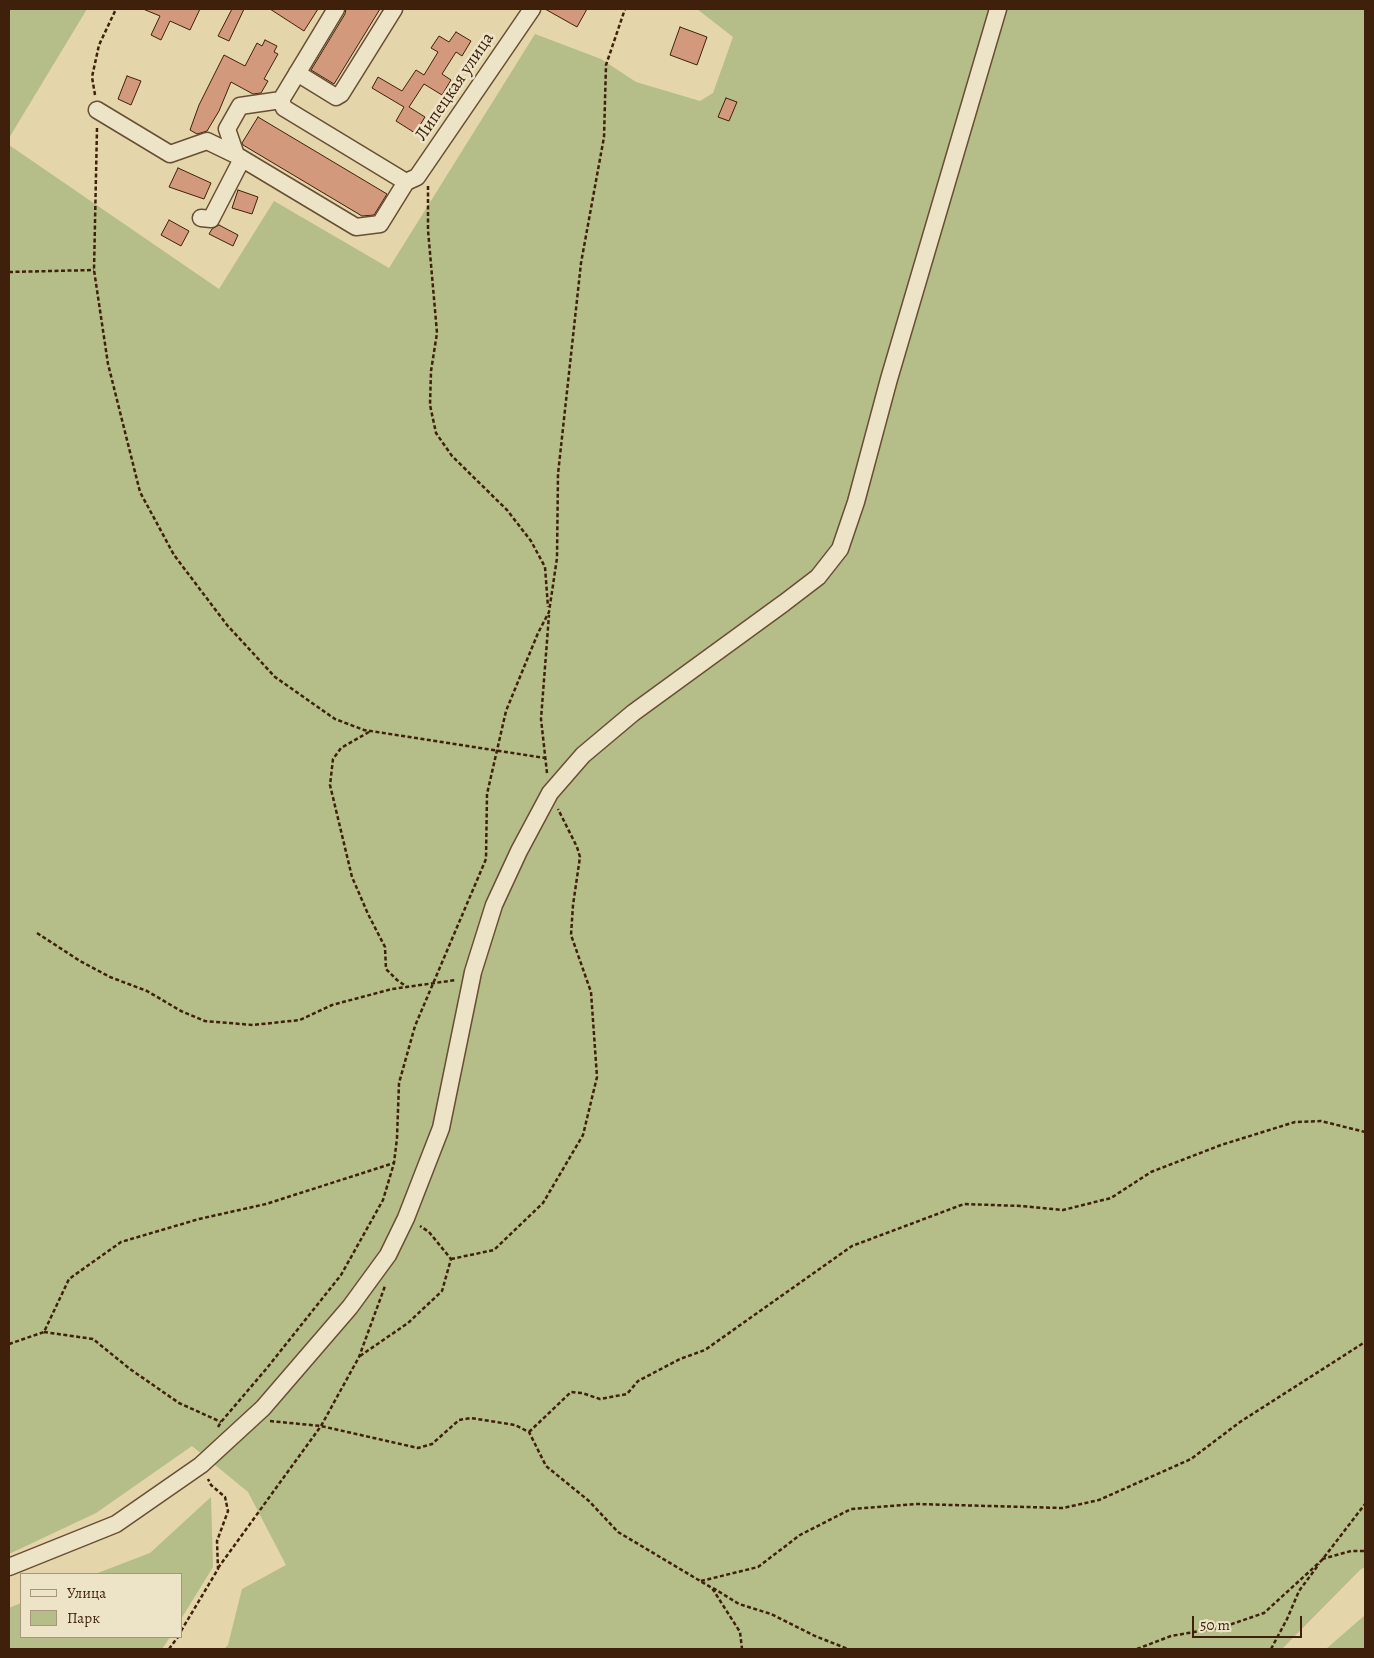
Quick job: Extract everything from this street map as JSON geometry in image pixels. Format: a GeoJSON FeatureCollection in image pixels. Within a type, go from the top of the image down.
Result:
{"type":"FeatureCollection","features":[{"type":"Feature","properties":{"kind":"street"},"geometry":{"type":"LineString","coordinates":[[281,100],[336,9]]}},
{"type":"Feature","properties":{"kind":"street"},"geometry":{"type":"LineString","coordinates":[[297,73],[336,97],[341,94],[394,9]]}},
{"type":"Feature","properties":{"kind":"street","name":"Липецкая улица"},"geometry":{"type":"LineString","coordinates":[[238,157],[356,227],[380,224],[406,182],[417,177],[428,162],[532,9]]}},
{"type":"Feature","properties":{"kind":"street"},"geometry":{"type":"LineString","coordinates":[[9,1567],[116,1524],[201,1466],[263,1408],[350,1306],[388,1255],[406,1218],[441,1128],[473,972],[494,905],[519,851],[550,793],[583,755],[633,713],[818,577],[840,549],[856,502],[889,380],[998,9]]}},
{"type":"Feature","properties":{"kind":"street"},"geometry":{"type":"LineString","coordinates":[[202,218],[211,219],[238,157],[227,129],[240,106],[281,100]]}},
{"type":"Feature","properties":{"kind":"street"},"geometry":{"type":"LineString","coordinates":[[281,100],[284,108],[406,182]]}},
{"type":"Feature","properties":{"kind":"street"},"geometry":{"type":"LineString","coordinates":[[97,110],[170,154],[207,140],[238,157]]}},
{"type":"Feature","properties":{"kind":"path"},"geometry":{"type":"LineString","coordinates":[[116,9],[99,45],[92,77],[97,110],[94,270],[108,364],[140,492],[174,555],[227,626],[275,677],[335,719],[364,730],[546,758]]}},
{"type":"Feature","properties":{"kind":"path"},"geometry":{"type":"LineString","coordinates":[[451,1259],[494,1250],[543,1203],[583,1135],[597,1077],[590,992],[571,935],[580,857],[577,847],[550,793],[541,719],[549,612],[557,558],[558,474],[581,264],[604,137],[606,65],[625,9]]}},
{"type":"Feature","properties":{"kind":"path"},"geometry":{"type":"LineString","coordinates":[[217,1430],[221,1422],[341,1275],[383,1200],[394,1163],[399,1083],[415,1026],[486,859],[487,794],[506,711],[538,633],[549,612],[545,567],[531,541],[507,510],[452,456],[436,433],[430,405],[431,371],[437,333],[428,230],[428,162]]}},
{"type":"Feature","properties":{"kind":"path"},"geometry":{"type":"LineString","coordinates":[[9,272],[94,270]]}},
{"type":"Feature","properties":{"kind":"path"},"geometry":{"type":"LineString","coordinates":[[370,731],[341,748],[333,759],[330,785],[352,877],[385,947],[386,969],[397,980],[408,987]]}},
{"type":"Feature","properties":{"kind":"path"},"geometry":{"type":"LineString","coordinates":[[37,933],[80,961],[110,977],[147,991],[181,1011],[205,1021],[253,1025],[300,1020],[332,1005],[392,989],[455,980],[473,972]]}},
{"type":"Feature","properties":{"kind":"path"},"geometry":{"type":"LineString","coordinates":[[529,1432],[571,1392],[582,1393],[600,1399],[627,1394],[638,1381],[680,1359],[705,1350],[852,1246],[964,1204],[1063,1210],[1111,1198],[1151,1172],[1221,1145],[1295,1122],[1321,1122],[1365,1132]]}},
{"type":"Feature","properties":{"kind":"path"},"geometry":{"type":"LineString","coordinates":[[44,1332],[69,1279],[121,1242],[199,1219],[266,1204],[394,1163]]}},
{"type":"Feature","properties":{"kind":"path"},"geometry":{"type":"LineString","coordinates":[[406,1218],[429,1232],[451,1259]]}},
{"type":"Feature","properties":{"kind":"path"},"geometry":{"type":"LineString","coordinates":[[359,1357],[408,1323],[442,1291],[451,1259]]}},
{"type":"Feature","properties":{"kind":"path"},"geometry":{"type":"LineString","coordinates":[[182,1629],[218,1569],[321,1426],[359,1357],[384,1291],[385,1282]]}},
{"type":"Feature","properties":{"kind":"path"},"geometry":{"type":"LineString","coordinates":[[9,1344],[44,1332],[93,1339],[178,1403],[221,1422]]}},
{"type":"Feature","properties":{"kind":"path"},"geometry":{"type":"LineString","coordinates":[[701,1581],[758,1567],[800,1535],[852,1509],[916,1504],[1063,1508],[1099,1500],[1191,1459],[1240,1422],[1365,1342]]}},
{"type":"Feature","properties":{"kind":"path"},"geometry":{"type":"LineString","coordinates":[[252,1419],[321,1426],[418,1448],[432,1444],[459,1420],[471,1418],[515,1424],[529,1432],[546,1466],[589,1501],[618,1532],[739,1604],[771,1614],[815,1636],[848,1649]]}},
{"type":"Feature","properties":{"kind":"path"},"geometry":{"type":"LineString","coordinates":[[201,1466],[211,1485],[225,1497],[228,1511],[217,1541],[218,1569]]}},
{"type":"Feature","properties":{"kind":"path"},"geometry":{"type":"LineString","coordinates":[[1271,1649],[1299,1591],[1365,1504]]}},
{"type":"Feature","properties":{"kind":"path"},"geometry":{"type":"LineString","coordinates":[[1137,1649],[1171,1636],[1223,1627],[1264,1612],[1322,1560],[1350,1551],[1365,1551]]}},
{"type":"Feature","properties":{"kind":"path"},"geometry":{"type":"LineString","coordinates":[[712,1588],[740,1632],[742,1649]]}},
{"type":"Feature","properties":{"kind":"path"},"geometry":{"type":"LineString","coordinates":[[170,1649],[177,1638]]}},
{"type":"Feature","properties":{"kind":"green space"},"geometry":{"type":"Polygon","coordinates":[[[9,9],[87,9],[9,138],[9,9]]]}},
{"type":"Feature","properties":{"kind":"green space"},"geometry":{"type":"Polygon","coordinates":[[[697,9],[1365,9],[1365,1567],[1282,1649],[224,1649],[228,1645],[242,1589],[286,1565],[248,1492],[192,1446],[96,1513],[9,1554],[9,145],[219,289],[274,201],[389,268],[535,34],[601,59],[636,82],[700,101],[713,93],[733,37],[697,9]]]}},
{"type":"Feature","properties":{"kind":"green space"},"geometry":{"type":"Polygon","coordinates":[[[211,1497],[213,1567],[182,1617],[182,1573],[98,1573],[150,1553],[211,1497]]]}},
{"type":"Feature","properties":{"kind":"green space"},"geometry":{"type":"Polygon","coordinates":[[[20,1603],[20,1638],[169,1638],[162,1649],[9,1649],[9,1608],[20,1603]]]}},
{"type":"Feature","properties":{"kind":"green space"},"geometry":{"type":"Polygon","coordinates":[[[1365,1615],[1365,1649],[1326,1649],[1365,1615]]]}},
{"type":"Feature","properties":{"kind":"building"},"geometry":{"type":"Polygon","coordinates":[[[143,9],[200,9],[190,30],[170,21],[161,40],[151,35],[160,16],[143,9]]]}},
{"type":"Feature","properties":{"kind":"building"},"geometry":{"type":"Polygon","coordinates":[[[232,9],[244,9],[229,41],[218,36],[232,9]]]}},
{"type":"Feature","properties":{"kind":"building"},"geometry":{"type":"Polygon","coordinates":[[[270,9],[318,9],[304,31],[270,9]]]}},
{"type":"Feature","properties":{"kind":"building"},"geometry":{"type":"Polygon","coordinates":[[[346,9],[380,9],[334,84],[311,70],[345,14],[346,9]]]}},
{"type":"Feature","properties":{"kind":"building"},"geometry":{"type":"Polygon","coordinates":[[[545,9],[587,9],[577,27],[545,9]]]}},
{"type":"Feature","properties":{"kind":"building"},"geometry":{"type":"Polygon","coordinates":[[[680,27],[707,37],[697,65],[670,55],[680,27]]]}},
{"type":"Feature","properties":{"kind":"building"},"geometry":{"type":"Polygon","coordinates":[[[456,32],[471,41],[462,56],[456,52],[442,74],[451,80],[442,95],[424,84],[409,107],[425,117],[415,133],[396,121],[404,107],[372,88],[378,77],[402,91],[416,70],[424,75],[438,52],[431,48],[439,36],[449,42],[456,32]]]}},
{"type":"Feature","properties":{"kind":"building"},"geometry":{"type":"Polygon","coordinates":[[[265,40],[277,46],[274,52],[278,54],[264,79],[268,81],[261,93],[253,94],[231,82],[219,111],[207,131],[197,134],[190,130],[199,105],[224,55],[245,66],[257,43],[262,46],[265,40]]]}},
{"type":"Feature","properties":{"kind":"building"},"geometry":{"type":"Polygon","coordinates":[[[127,76],[141,81],[131,105],[118,99],[127,76]]]}},
{"type":"Feature","properties":{"kind":"building"},"geometry":{"type":"Polygon","coordinates":[[[726,98],[737,102],[729,121],[718,117],[726,98]]]}},
{"type":"Feature","properties":{"kind":"building"},"geometry":{"type":"Polygon","coordinates":[[[258,117],[387,194],[374,215],[362,216],[243,145],[242,143],[258,117]]]}},
{"type":"Feature","properties":{"kind":"building"},"geometry":{"type":"Polygon","coordinates":[[[178,168],[211,183],[204,199],[169,187],[178,168]]]}},
{"type":"Feature","properties":{"kind":"building"},"geometry":{"type":"Polygon","coordinates":[[[238,190],[258,197],[252,214],[232,208],[238,190]]]}},
{"type":"Feature","properties":{"kind":"building"},"geometry":{"type":"Polygon","coordinates":[[[169,220],[189,231],[181,246],[161,235],[169,220]]]}},
{"type":"Feature","properties":{"kind":"building"},"geometry":{"type":"Polygon","coordinates":[[[219,225],[238,235],[233,246],[209,234],[212,229],[219,225]]]}}]}
